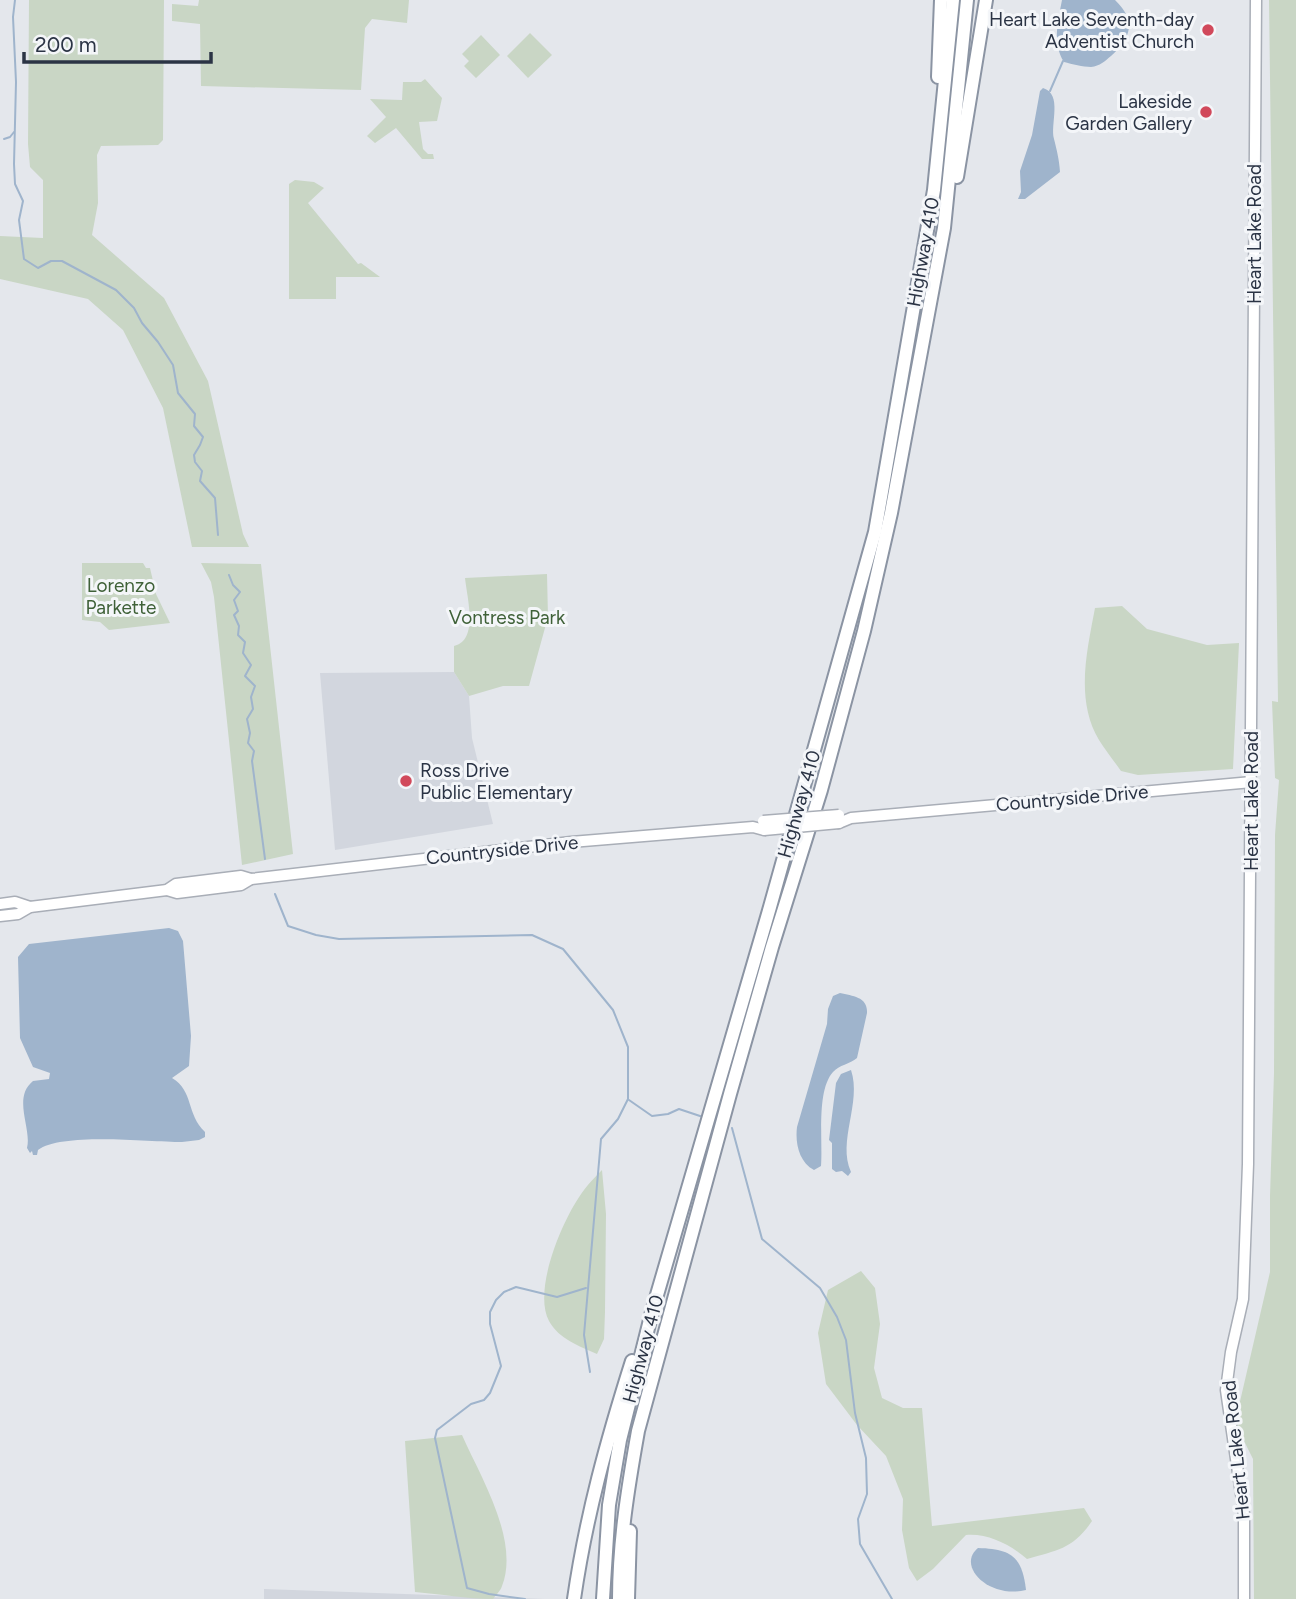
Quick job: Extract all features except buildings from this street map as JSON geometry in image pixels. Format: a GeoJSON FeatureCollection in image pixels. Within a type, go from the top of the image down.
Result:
{"type":"FeatureCollection","features":[{"type":"Feature","properties":{"kind":"highway"},"geometry":{"type":"LineString","coordinates":[[934,190],[930,172],[940,59],[941,0]]}},
{"type":"Feature","properties":{"kind":"highway","name":"Highway 410"},"geometry":{"type":"LineString","coordinates":[[603,1599],[609,1505],[620,1440],[652,1312],[774,894],[875,532],[934,190],[953,0]]}},
{"type":"Feature","properties":{"kind":"highway","name":"Highway 410"},"geometry":{"type":"LineString","coordinates":[[619,1599],[625,1502],[650,1382],[761,987],[821,790],[864,631],[891,513],[944,228],[967,0]]}},
{"type":"Feature","properties":{"kind":"highway"},"geometry":{"type":"LineString","coordinates":[[944,228],[952,208],[986,0]]}},
{"type":"Feature","properties":{"kind":"highway"},"geometry":{"type":"LineString","coordinates":[[574,1599],[586,1520],[603,1450],[640,1336],[652,1312]]}},
{"type":"Feature","properties":{"kind":"highway"},"geometry":{"type":"LineString","coordinates":[[628,1599],[631,1518],[652,1401],[650,1382]]}},
{"type":"Feature","properties":{"kind":"street","name":"Heart Lake Road"},"geometry":{"type":"LineString","coordinates":[[1244,1599],[1244,1514],[1226,1390],[1243,1299],[1245,1250],[1252,782],[1256,0]]}},
{"type":"Feature","properties":{"kind":"street","name":"Countryside Drive"},"geometry":{"type":"LineString","coordinates":[[0,916],[18,914],[30,907],[167,890],[177,893],[242,885],[251,879],[571,842],[1252,782]]}},
{"type":"Feature","properties":{"kind":"street","name":"Countryside Drive"},"geometry":{"type":"LineString","coordinates":[[0,904],[15,902],[30,907]]}},
{"type":"Feature","properties":{"kind":"shaded area","name":"Ross Drive Public Elementary"},"geometry":{"type":"Polygon","coordinates":[[[454,672],[469,696],[472,738],[493,824],[335,850],[320,673],[454,672]]]}},
{"type":"Feature","properties":{"kind":"shaded area"},"geometry":{"type":"Polygon","coordinates":[[[264,1589],[545,1599],[264,1599],[264,1589]]]}},
{"type":"Feature","properties":{"kind":"green space"},"geometry":{"type":"Polygon","coordinates":[[[29,0],[164,0],[163,140],[158,145],[101,146],[97,155],[98,203],[92,235],[164,298],[208,381],[243,534],[249,547],[192,547],[163,408],[123,330],[88,299],[0,279],[0,236],[43,238],[43,180],[30,167],[28,144],[29,0]]]}},
{"type":"Feature","properties":{"kind":"green space"},"geometry":{"type":"Polygon","coordinates":[[[199,0],[409,0],[407,23],[372,19],[365,28],[361,90],[201,86],[200,24],[172,21],[172,4],[198,6],[199,0]]]}},
{"type":"Feature","properties":{"kind":"green space"},"geometry":{"type":"Polygon","coordinates":[[[1269,0],[1296,0],[1296,1599],[1254,1599],[1253,1459],[1235,1423],[1270,1272],[1275,835],[1279,780],[1275,778],[1272,701],[1278,702],[1269,0]]]}},
{"type":"Feature","properties":{"kind":"green space"},"geometry":{"type":"Polygon","coordinates":[[[530,33],[552,55],[528,78],[507,56],[530,33]]]}},
{"type":"Feature","properties":{"kind":"green space"},"geometry":{"type":"Polygon","coordinates":[[[481,35],[500,55],[476,78],[464,66],[469,61],[462,54],[481,35]]]}},
{"type":"Feature","properties":{"kind":"green space"},"geometry":{"type":"Polygon","coordinates":[[[425,79],[442,98],[437,121],[419,122],[423,149],[428,154],[433,154],[434,159],[422,159],[396,128],[375,143],[367,136],[386,117],[370,99],[402,100],[403,82],[421,82],[425,79]]]}},
{"type":"Feature","properties":{"kind":"green space"},"geometry":{"type":"Polygon","coordinates":[[[295,180],[314,182],[324,188],[308,203],[358,264],[361,263],[380,277],[336,277],[336,299],[289,299],[289,184],[295,180]]]}},
{"type":"Feature","properties":{"kind":"green space","name":"Lorenzo Parkette"},"geometry":{"type":"Polygon","coordinates":[[[82,563],[143,563],[146,568],[150,568],[156,594],[170,623],[109,630],[100,622],[82,620],[82,563]]]}},
{"type":"Feature","properties":{"kind":"green space"},"geometry":{"type":"Polygon","coordinates":[[[201,563],[261,564],[293,854],[242,865],[214,597],[211,582],[201,563]]]}},
{"type":"Feature","properties":{"kind":"green space","name":"Vontress Park"},"geometry":{"type":"Polygon","coordinates":[[[547,574],[548,617],[529,686],[503,686],[469,696],[454,672],[454,646],[467,636],[469,627],[465,578],[547,574]]]}},
{"type":"Feature","properties":{"kind":"green space"},"geometry":{"type":"Polygon","coordinates":[[[1122,606],[1147,629],[1207,645],[1239,643],[1233,769],[1138,775],[1121,771],[1102,744],[1087,709],[1085,675],[1089,641],[1095,608],[1122,606]]]}},
{"type":"Feature","properties":{"kind":"green space"},"geometry":{"type":"Polygon","coordinates":[[[602,1170],[606,1214],[605,1312],[604,1339],[597,1354],[558,1333],[549,1321],[544,1291],[553,1253],[568,1217],[584,1190],[602,1170]]]}},
{"type":"Feature","properties":{"kind":"green space"},"geometry":{"type":"Polygon","coordinates":[[[861,1271],[875,1288],[880,1324],[874,1368],[882,1398],[903,1408],[922,1408],[932,1526],[1084,1508],[1092,1521],[1071,1543],[1027,1559],[999,1541],[966,1535],[933,1569],[917,1581],[909,1568],[902,1530],[903,1499],[886,1456],[857,1425],[826,1384],[818,1333],[828,1290],[861,1271]]]}},
{"type":"Feature","properties":{"kind":"green space"},"geometry":{"type":"Polygon","coordinates":[[[462,1435],[496,1509],[506,1549],[502,1586],[493,1599],[415,1592],[405,1441],[462,1435]]]}},
{"type":"Feature","properties":{"kind":"water"},"geometry":{"type":"Polygon","coordinates":[[[1062,0],[1115,0],[1126,15],[1129,22],[1127,36],[1111,56],[1097,66],[1064,62],[1060,55],[1057,40],[1062,0]]]}},
{"type":"Feature","properties":{"kind":"water"},"geometry":{"type":"Polygon","coordinates":[[[1043,88],[1053,96],[1053,133],[1060,172],[1025,199],[1018,199],[1021,192],[1020,171],[1043,88]]]}},
{"type":"Feature","properties":{"kind":"water"},"geometry":{"type":"Polygon","coordinates":[[[169,928],[178,931],[183,941],[191,1036],[189,1066],[172,1078],[184,1089],[205,1137],[182,1142],[107,1139],[66,1141],[50,1144],[38,1150],[37,1155],[33,1155],[27,1148],[24,1096],[33,1081],[49,1079],[50,1073],[33,1067],[20,1038],[18,957],[29,944],[169,928]]]}},
{"type":"Feature","properties":{"kind":"water"},"geometry":{"type":"Polygon","coordinates":[[[840,993],[862,1000],[867,1013],[857,1058],[833,1072],[824,1091],[821,1166],[814,1170],[799,1152],[797,1127],[827,1024],[828,1009],[833,996],[840,993]]]}},
{"type":"Feature","properties":{"kind":"water"},"geometry":{"type":"Polygon","coordinates":[[[851,1070],[854,1095],[847,1148],[851,1172],[848,1176],[842,1171],[836,1172],[832,1169],[832,1143],[829,1140],[836,1083],[841,1074],[851,1070]]]}},
{"type":"Feature","properties":{"kind":"water"},"geometry":{"type":"Polygon","coordinates":[[[978,1548],[999,1550],[1013,1557],[1021,1569],[1026,1590],[1000,1590],[980,1579],[971,1563],[972,1555],[978,1548]]]}},
{"type":"Feature","properties":{"kind":"waterway"},"geometry":{"type":"LineString","coordinates":[[15,0],[14,164],[15,184],[23,201],[19,220],[24,259],[38,268],[51,261],[62,261],[116,290],[134,308],[142,323],[158,342],[173,365],[178,393],[195,414],[194,426],[203,437],[194,455],[195,462],[202,471],[200,481],[215,498],[218,535]]}},
{"type":"Feature","properties":{"kind":"waterway"},"geometry":{"type":"LineString","coordinates":[[1050,91],[1063,61]]}},
{"type":"Feature","properties":{"kind":"waterway"},"geometry":{"type":"LineString","coordinates":[[4,139],[14,132]]}},
{"type":"Feature","properties":{"kind":"waterway"},"geometry":{"type":"LineString","coordinates":[[229,575],[240,592],[234,600],[238,611],[234,615],[239,626],[238,635],[245,642],[243,653],[251,665],[245,676],[255,686],[251,697],[253,709],[247,719],[250,733],[248,743],[254,751],[252,761],[265,859]]}},
{"type":"Feature","properties":{"kind":"waterway"},"geometry":{"type":"LineString","coordinates":[[275,894],[288,926],[339,939],[532,935],[563,949],[613,1010],[628,1047],[628,1099],[618,1119],[601,1139],[584,1335],[590,1372]]}},
{"type":"Feature","properties":{"kind":"waterway"},"geometry":{"type":"LineString","coordinates":[[629,1100],[652,1116],[679,1109],[703,1117]]}},
{"type":"Feature","properties":{"kind":"waterway"},"geometry":{"type":"LineString","coordinates":[[732,1128],[762,1239],[820,1288],[837,1317],[846,1340],[855,1413],[866,1458],[867,1494],[858,1519],[860,1544],[892,1599]]}},
{"type":"Feature","properties":{"kind":"waterway"},"geometry":{"type":"LineString","coordinates":[[525,1599],[467,1588],[435,1438],[437,1430],[471,1404],[484,1400],[490,1393],[501,1366],[490,1324],[490,1312],[504,1292],[516,1287],[557,1297],[586,1288]]}},
{"type":"Feature","properties":{"kind":"place","name":"Heart Lake Seventh-day Adventist Church"},"geometry":{"type":"Point","coordinates":[1208,30]}},
{"type":"Feature","properties":{"kind":"place","name":"Lakeside Garden Gallery"},"geometry":{"type":"Point","coordinates":[1206,112]}},
{"type":"Feature","properties":{"kind":"place","name":"Ross Drive Public Elementary"},"geometry":{"type":"Point","coordinates":[406,781]}}]}
